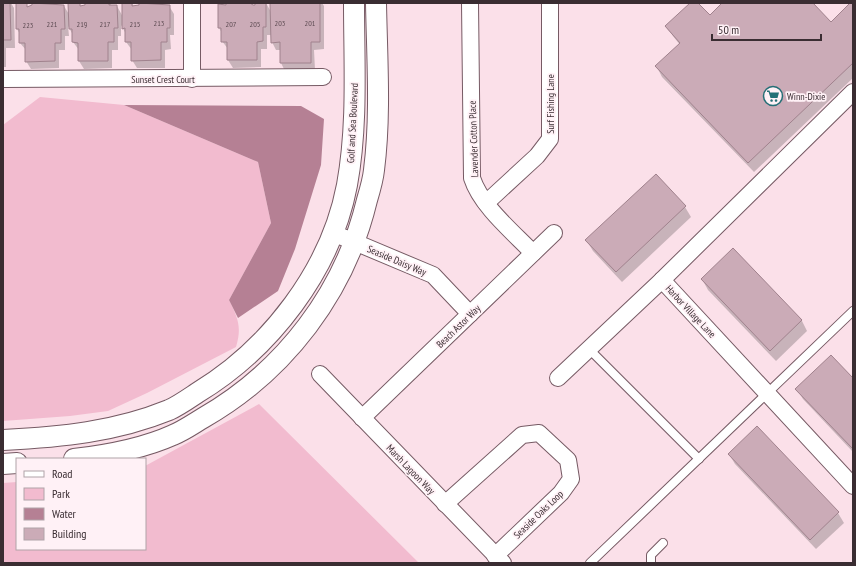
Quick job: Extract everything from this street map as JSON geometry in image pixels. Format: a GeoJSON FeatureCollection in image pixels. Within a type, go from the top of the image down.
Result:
{"type":"FeatureCollection","features":[{"type":"Feature","properties":{"kind":"street"},"geometry":{"type":"LineString","coordinates":[[192,3],[192,79]]}},
{"type":"Feature","properties":{"kind":"street","name":"Golf and Sea Boulevard"},"geometry":{"type":"LineString","coordinates":[[3,440],[90,433],[133,422],[170,409],[216,382],[254,351],[283,319],[305,288],[333,233],[347,186],[352,148],[354,110],[354,3]]}},
{"type":"Feature","properties":{"kind":"street"},"geometry":{"type":"LineString","coordinates":[[80,458],[136,448],[174,435],[228,402],[264,375],[296,341],[324,304],[355,242],[363,217],[374,171],[377,131],[376,3]]}},
{"type":"Feature","properties":{"kind":"street","name":"Lavender Cotton Place"},"geometry":{"type":"LineString","coordinates":[[470,3],[472,178],[476,190],[486,203],[533,253]]}},
{"type":"Feature","properties":{"kind":"street","name":"Surf Fishing Lane"},"geometry":{"type":"LineString","coordinates":[[486,203],[537,156],[550,139],[550,3]]}},
{"type":"Feature","properties":{"kind":"street","name":"Sunset Crest Court"},"geometry":{"type":"LineString","coordinates":[[3,79],[323,77]]}},
{"type":"Feature","properties":{"kind":"street","name":"Harbor Village Lane"},"geometry":{"type":"LineString","coordinates":[[853,92],[662,280],[853,486]]}},
{"type":"Feature","properties":{"kind":"street","name":"Seaside Daisy Way"},"geometry":{"type":"LineString","coordinates":[[333,233],[433,275],[470,314]]}},
{"type":"Feature","properties":{"kind":"street","name":"Beach Astor Way"},"geometry":{"type":"LineString","coordinates":[[362,418],[554,233]]}},
{"type":"Feature","properties":{"kind":"street"},"geometry":{"type":"LineString","coordinates":[[558,378],[662,280]]}},
{"type":"Feature","properties":{"kind":"street","name":"Marsh Lagoon Way"},"geometry":{"type":"LineString","coordinates":[[320,374],[499,559]]}},
{"type":"Feature","properties":{"kind":"street","name":"Seaside Oaks Loop"},"geometry":{"type":"LineString","coordinates":[[445,504],[522,435],[539,433],[568,460],[571,479],[561,493],[499,559]]}},
{"type":"Feature","properties":{"kind":"street"},"geometry":{"type":"LineString","coordinates":[[3,464],[16,463]]}},
{"type":"Feature","properties":{"kind":"lane"},"geometry":{"type":"LineString","coordinates":[[590,563],[853,311]]}},
{"type":"Feature","properties":{"kind":"lane"},"geometry":{"type":"LineString","coordinates":[[589,349],[699,459]]}},
{"type":"Feature","properties":{"kind":"lane"},"geometry":{"type":"LineString","coordinates":[[651,563],[651,555],[663,543]]}},
{"type":"Feature","properties":{"kind":"green space"},"geometry":{"type":"Polygon","coordinates":[[[40,97],[124,105],[258,162],[271,223],[229,300],[235,312],[239,328],[236,347],[147,393],[108,411],[70,416],[3,421],[3,125],[40,97]]]}},
{"type":"Feature","properties":{"kind":"green space"},"geometry":{"type":"Polygon","coordinates":[[[259,404],[419,563],[3,563],[3,483],[16,482],[16,550],[146,550],[146,465],[259,404]]]}},
{"type":"Feature","properties":{"kind":"water"},"geometry":{"type":"Polygon","coordinates":[[[124,105],[301,106],[324,119],[321,165],[295,249],[278,291],[238,318],[229,300],[271,223],[258,162],[124,105]]]}},
{"type":"Feature","properties":{"kind":"building"},"geometry":{"type":"Polygon","coordinates":[[[3,3],[10,3],[11,40],[3,40],[3,3]]]}},
{"type":"Feature","properties":{"kind":"building"},"geometry":{"type":"Polygon","coordinates":[[[16,3],[27,3],[27,7],[32,5],[32,3],[64,5],[65,29],[61,29],[61,43],[55,43],[55,61],[25,62],[25,43],[19,43],[19,29],[16,29],[16,3]]]}},
{"type":"Feature","properties":{"kind":"building"},"geometry":{"type":"Polygon","coordinates":[[[68,3],[80,3],[80,6],[85,5],[85,3],[109,3],[109,5],[117,5],[118,28],[114,28],[114,42],[108,42],[108,61],[78,61],[78,43],[72,42],[72,29],[69,29],[68,3]]]}},
{"type":"Feature","properties":{"kind":"building"},"geometry":{"type":"Polygon","coordinates":[[[122,3],[132,3],[132,6],[139,5],[139,3],[170,5],[170,28],[167,28],[167,42],[161,42],[161,60],[131,61],[131,42],[125,42],[125,28],[122,29],[122,3]]]}},
{"type":"Feature","properties":{"kind":"building"},"geometry":{"type":"Polygon","coordinates":[[[226,3],[250,3],[255,5],[255,3],[266,3],[266,27],[263,27],[263,41],[257,42],[257,60],[227,60],[227,42],[221,42],[221,28],[218,28],[218,4],[226,5],[226,3]]]}},
{"type":"Feature","properties":{"kind":"building"},"geometry":{"type":"Polygon","coordinates":[[[270,3],[320,3],[320,42],[311,42],[311,63],[280,63],[280,42],[271,43],[270,3]]]}},
{"type":"Feature","properties":{"kind":"building"},"geometry":{"type":"Polygon","coordinates":[[[690,3],[698,3],[710,15],[722,3],[813,3],[831,22],[850,3],[853,3],[853,63],[748,163],[655,66],[680,43],[665,26],[690,3]]]}},
{"type":"Feature","properties":{"kind":"building"},"geometry":{"type":"Polygon","coordinates":[[[656,174],[686,206],[616,272],[585,240],[656,174]]]}},
{"type":"Feature","properties":{"kind":"building"},"geometry":{"type":"Polygon","coordinates":[[[733,248],[802,320],[770,351],[701,279],[733,248]]]}},
{"type":"Feature","properties":{"kind":"building"},"geometry":{"type":"Polygon","coordinates":[[[831,355],[853,378],[853,449],[795,389],[831,355]]]}},
{"type":"Feature","properties":{"kind":"building"},"geometry":{"type":"Polygon","coordinates":[[[757,426],[839,512],[810,540],[728,454],[757,426]]]}},
{"type":"Feature","properties":{"kind":"place","name":"Winn-Dixie"},"geometry":{"type":"Point","coordinates":[773,96]}}]}
